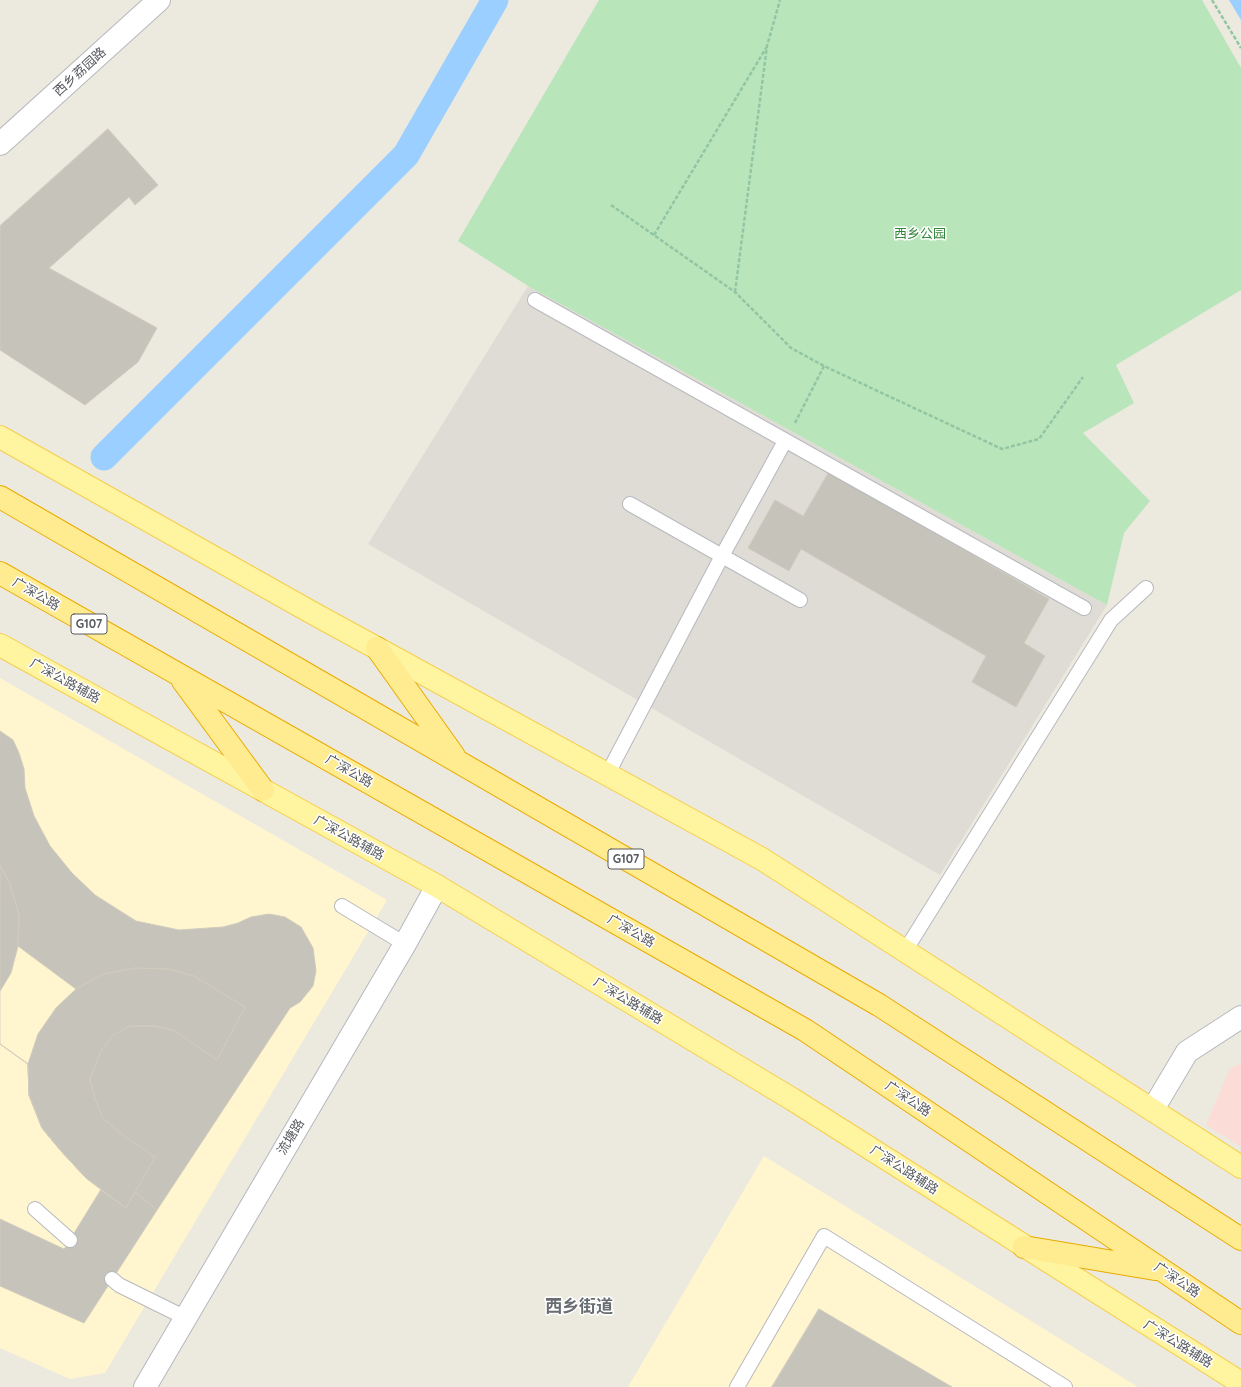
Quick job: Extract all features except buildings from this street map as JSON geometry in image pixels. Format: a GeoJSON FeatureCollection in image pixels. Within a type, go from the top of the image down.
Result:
{"type":"FeatureCollection","features":[{"type":"Feature","properties":{"kind":"highway","name":"G107"},"geometry":{"type":"LineString","coordinates":[[0,497],[879,1005],[1241,1239]]}},
{"type":"Feature","properties":{"kind":"highway","name":"广深公路"},"geometry":{"type":"LineString","coordinates":[[0,574],[805,1030],[1241,1322]]}},
{"type":"Feature","properties":{"kind":"highway"},"geometry":{"type":"LineString","coordinates":[[377,648],[458,762]]}},
{"type":"Feature","properties":{"kind":"highway"},"geometry":{"type":"LineString","coordinates":[[179,675],[263,790]]}},
{"type":"Feature","properties":{"kind":"highway"},"geometry":{"type":"LineString","coordinates":[[1024,1247],[1162,1270]]}},
{"type":"Feature","properties":{"kind":"main road","name":"西乡荔园路"},"geometry":{"type":"LineString","coordinates":[[0,144],[159,0]]}},
{"type":"Feature","properties":{"kind":"main road"},"geometry":{"type":"LineString","coordinates":[[0,437],[309,611],[762,859],[1241,1167]]}},
{"type":"Feature","properties":{"kind":"main road","name":"广深公路辅路"},"geometry":{"type":"LineString","coordinates":[[0,645],[437,886],[792,1099],[1241,1383]]}},
{"type":"Feature","properties":{"kind":"main road","name":"流塘路"},"geometry":{"type":"LineString","coordinates":[[144,1387],[405,944],[437,886]]}},
{"type":"Feature","properties":{"kind":"main road"},"geometry":{"type":"LineString","coordinates":[[1153,1109],[1187,1052],[1241,1017]]}},
{"type":"Feature","properties":{"kind":"lane"},"geometry":{"type":"LineString","coordinates":[[535,300],[1084,608]]}},
{"type":"Feature","properties":{"kind":"lane"},"geometry":{"type":"LineString","coordinates":[[607,775],[722,556],[785,441]]}},
{"type":"Feature","properties":{"kind":"lane"},"geometry":{"type":"LineString","coordinates":[[630,504],[800,600]]}},
{"type":"Feature","properties":{"kind":"lane"},"geometry":{"type":"LineString","coordinates":[[905,951],[1111,620],[1146,588]]}},
{"type":"Feature","properties":{"kind":"lane"},"geometry":{"type":"LineString","coordinates":[[342,906],[405,944]]}},
{"type":"Feature","properties":{"kind":"lane"},"geometry":{"type":"LineString","coordinates":[[34,1208],[70,1240]]}},
{"type":"Feature","properties":{"kind":"lane"},"geometry":{"type":"LineString","coordinates":[[737,1387],[824,1236],[1065,1387]]}},
{"type":"Feature","properties":{"kind":"lane"},"geometry":{"type":"LineString","coordinates":[[112,1279],[119,1285],[184,1318]]}},
{"type":"Feature","properties":{"kind":"path"},"geometry":{"type":"LineString","coordinates":[[735,292],[767,46],[780,0]]}},
{"type":"Feature","properties":{"kind":"path"},"geometry":{"type":"LineString","coordinates":[[1212,0],[1241,48]]}},
{"type":"Feature","properties":{"kind":"path"},"geometry":{"type":"LineString","coordinates":[[654,235],[767,46]]}},
{"type":"Feature","properties":{"kind":"path"},"geometry":{"type":"LineString","coordinates":[[611,205],[735,292],[791,348],[824,366],[1002,449],[1039,439],[1083,377]]}},
{"type":"Feature","properties":{"kind":"path"},"geometry":{"type":"LineString","coordinates":[[785,441],[824,366]]}},
{"type":"Feature","properties":{"kind":"shaded area"},"geometry":{"type":"Polygon","coordinates":[[[528,286],[1107,605],[940,875],[368,544],[528,286]]]}},
{"type":"Feature","properties":{"kind":"shaded area"},"geometry":{"type":"Polygon","coordinates":[[[0,678],[387,900],[105,1373],[70,1379],[0,1348],[0,678]]]}},
{"type":"Feature","properties":{"kind":"shaded area"},"geometry":{"type":"Polygon","coordinates":[[[1241,1063],[1241,1147],[1206,1125],[1229,1070],[1241,1063]]]}},
{"type":"Feature","properties":{"kind":"shaded area"},"geometry":{"type":"Polygon","coordinates":[[[764,1156],[1138,1387],[628,1387],[764,1156]]]}},
{"type":"Feature","properties":{"kind":"green space","name":"西乡公园"},"geometry":{"type":"Polygon","coordinates":[[[599,0],[1202,0],[1241,68],[1241,290],[1116,365],[1134,403],[1083,433],[1150,501],[1124,533],[1107,605],[528,286],[458,241],[599,0]]]}},
{"type":"Feature","properties":{"kind":"water"},"geometry":{"type":"Polygon","coordinates":[[[1229,0],[1241,0],[1241,20],[1229,0]]]}},
{"type":"Feature","properties":{"kind":"waterway"},"geometry":{"type":"LineString","coordinates":[[104,457],[406,155],[495,0]]}},
{"type":"Feature","properties":{"kind":"district","name":"西乡街道"},"geometry":{"type":"Point","coordinates":[579,1307]}}]}
